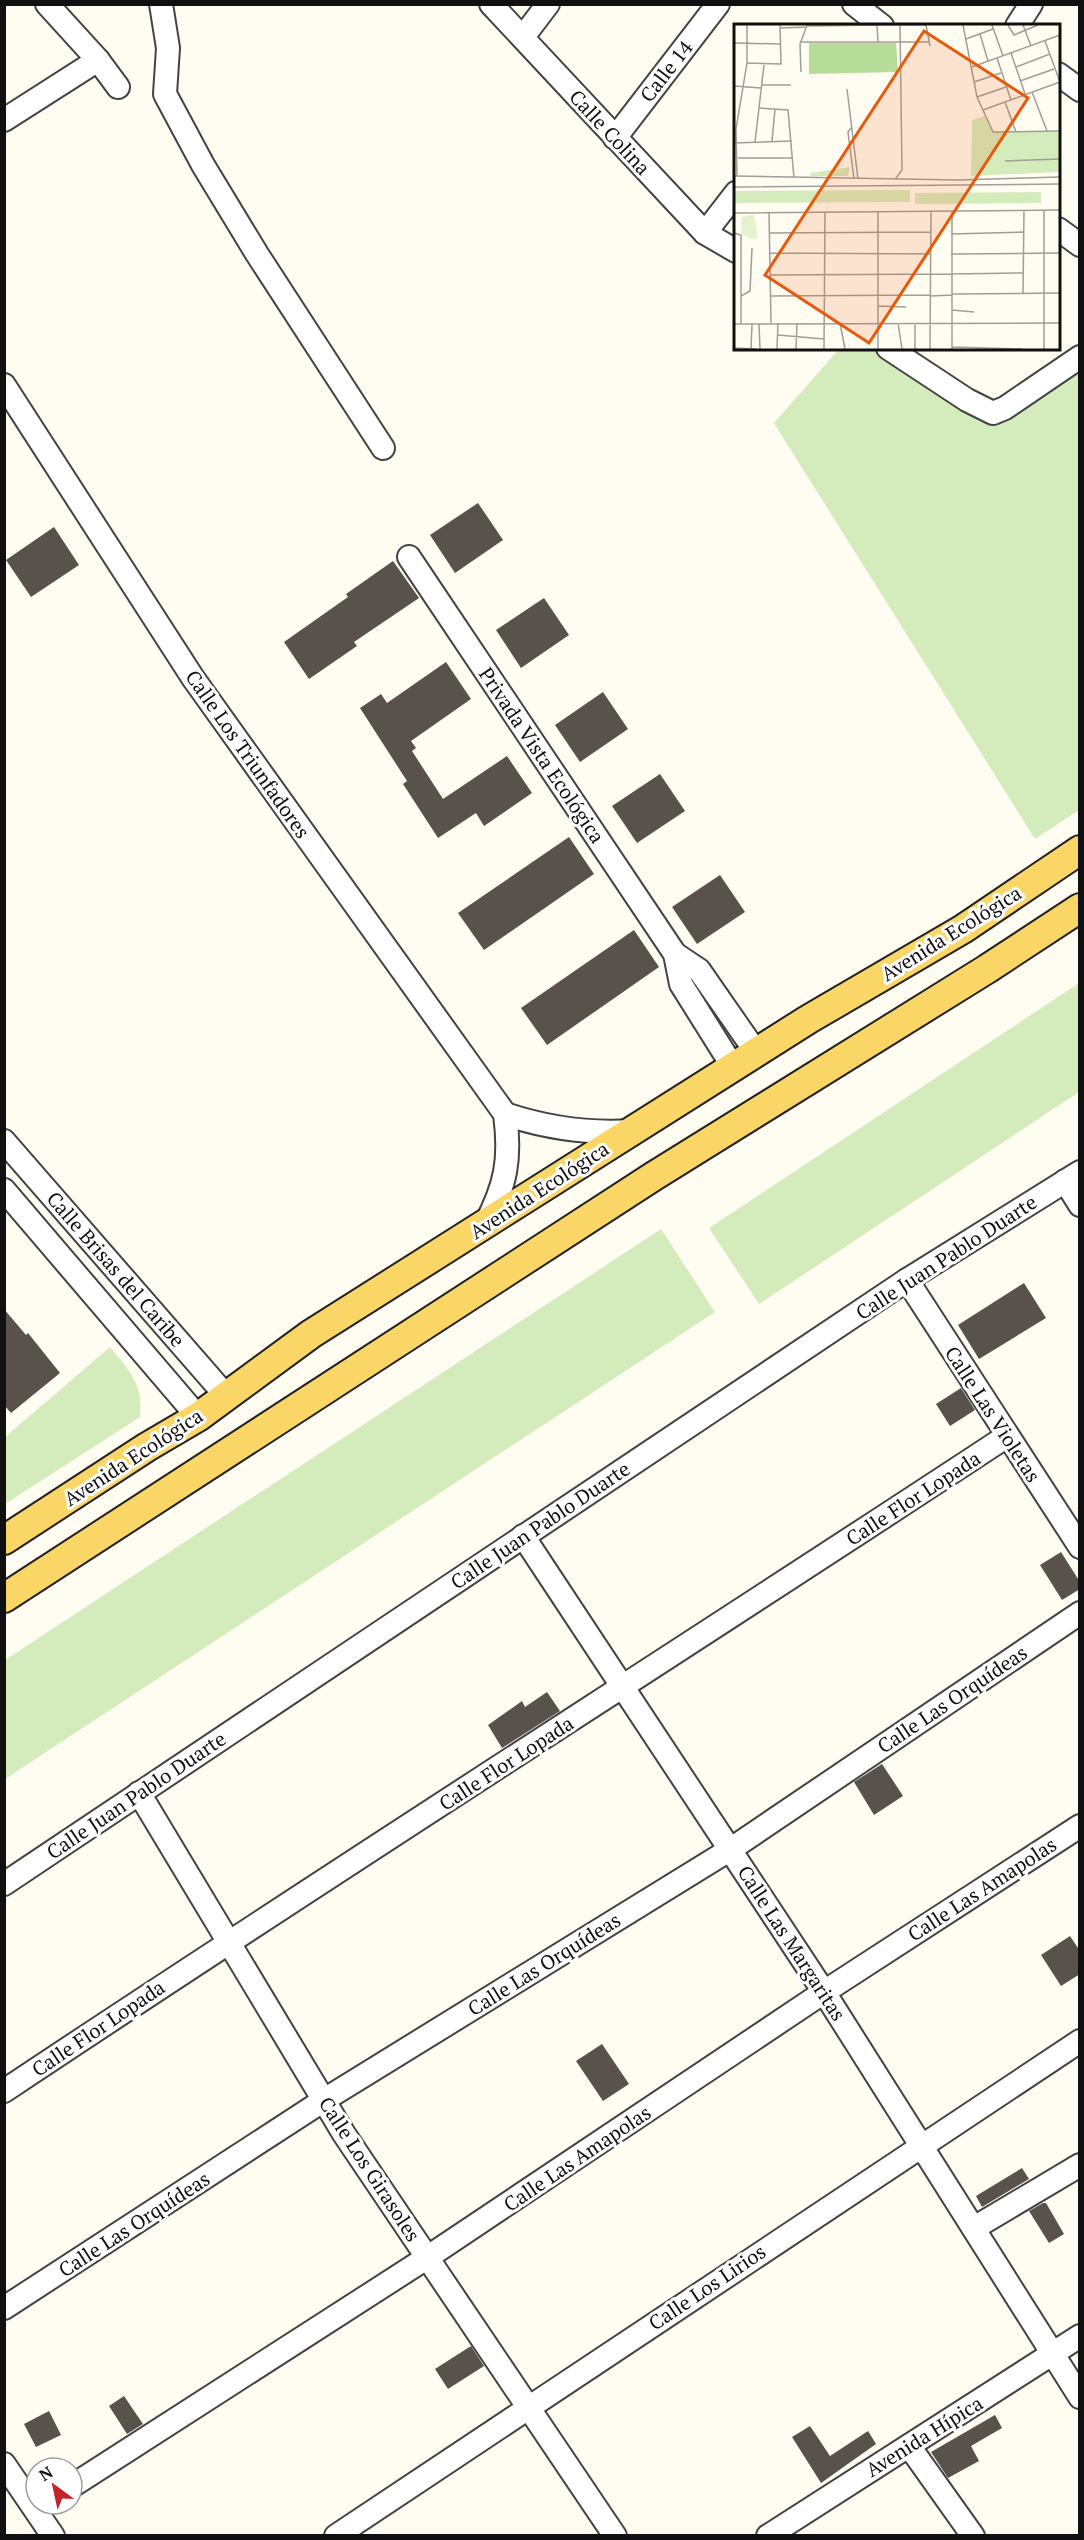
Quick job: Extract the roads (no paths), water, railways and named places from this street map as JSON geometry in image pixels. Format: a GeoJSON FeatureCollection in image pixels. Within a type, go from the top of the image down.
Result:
{"type":"FeatureCollection","features":[{"type":"Feature","properties":{"kind":"main road","name":"Avenida Ecológica"},"geometry":{"type":"LineString","coordinates":[[4,1540],[147,1447],[198,1417],[311,1334],[809,1018],[963,929],[1080,850]]}},
{"type":"Feature","properties":{"kind":"main road"},"geometry":{"type":"LineString","coordinates":[[4,1598],[644,1183],[836,1061],[987,969],[1080,908]]}},
{"type":"Feature","properties":{"kind":"street"},"geometry":{"type":"LineString","coordinates":[[47,4],[98,60],[118,87]]}},
{"type":"Feature","properties":{"kind":"street"},"geometry":{"type":"LineString","coordinates":[[161,4],[168,48],[165,94],[203,165],[257,254],[383,448]]}},
{"type":"Feature","properties":{"kind":"street","name":"Calle Colina"},"geometry":{"type":"LineString","coordinates":[[491,4],[705,233],[734,250]]}},
{"type":"Feature","properties":{"kind":"street"},"geometry":{"type":"LineString","coordinates":[[523,37],[548,4]]}},
{"type":"Feature","properties":{"kind":"street","name":"Calle 14"},"geometry":{"type":"LineString","coordinates":[[615,138],[718,4]]}},
{"type":"Feature","properties":{"kind":"street"},"geometry":{"type":"LineString","coordinates":[[1018,24],[1031,4]]}},
{"type":"Feature","properties":{"kind":"street"},"geometry":{"type":"LineString","coordinates":[[4,120],[98,60]]}},
{"type":"Feature","properties":{"kind":"street"},"geometry":{"type":"LineString","coordinates":[[1060,75],[1080,90]]}},
{"type":"Feature","properties":{"kind":"street"},"geometry":{"type":"LineString","coordinates":[[705,233],[734,196]]}},
{"type":"Feature","properties":{"kind":"street"},"geometry":{"type":"LineString","coordinates":[[1060,230],[1080,245]]}},
{"type":"Feature","properties":{"kind":"street"},"geometry":{"type":"LineString","coordinates":[[891,350],[967,400],[993,413],[1005,408],[1080,357]]}},
{"type":"Feature","properties":{"kind":"street","name":"Calle Los Triunfadores"},"geometry":{"type":"LineString","coordinates":[[4,386],[193,678],[505,1114],[509,1144],[507,1172],[499,1199],[485,1225]]}},
{"type":"Feature","properties":{"kind":"street","name":"Privada Vista Ecológica"},"geometry":{"type":"LineString","coordinates":[[409,557],[675,954],[699,970],[744,1060]]}},
{"type":"Feature","properties":{"kind":"street"},"geometry":{"type":"LineString","coordinates":[[505,1114],[537,1125],[568,1131],[601,1133],[632,1131]]}},
{"type":"Feature","properties":{"kind":"street","name":"Calle Brisas del Caribe"},"geometry":{"type":"LineString","coordinates":[[4,1141],[227,1396]]}},
{"type":"Feature","properties":{"kind":"street"},"geometry":{"type":"LineString","coordinates":[[1072,1176],[1080,1205]]}},
{"type":"Feature","properties":{"kind":"street","name":"Calle Juan Pablo Duarte"},"geometry":{"type":"LineString","coordinates":[[4,1884],[907,1280],[1072,1176]]}},
{"type":"Feature","properties":{"kind":"street","name":"Calle Brisas del Caribe"},"geometry":{"type":"LineString","coordinates":[[4,1190],[198,1417]]}},
{"type":"Feature","properties":{"kind":"street","name":"Calle Las Violetas"},"geometry":{"type":"LineString","coordinates":[[907,1280],[1080,1547]]}},
{"type":"Feature","properties":{"kind":"street","name":"Calle Flor Lopada"},"geometry":{"type":"LineString","coordinates":[[4,2091],[228,1941],[624,1688],[1007,1436]]}},
{"type":"Feature","properties":{"kind":"street","name":"Calle Las Margaritas"},"geometry":{"type":"LineString","coordinates":[[523,1536],[824,1992],[1080,2397]]}},
{"type":"Feature","properties":{"kind":"street","name":"Calle Las Orquídeas"},"geometry":{"type":"LineString","coordinates":[[4,2308],[324,2100],[730,1849],[1080,1613]]}},
{"type":"Feature","properties":{"kind":"street","name":"Calle Los Girasoles"},"geometry":{"type":"LineString","coordinates":[[139,1793],[344,2134],[615,2535]]}},
{"type":"Feature","properties":{"kind":"street","name":"Calle Las Amapolas"},"geometry":{"type":"LineString","coordinates":[[84,2478],[428,2257],[824,1992],[1080,1826]]}},
{"type":"Feature","properties":{"kind":"street","name":"Calle Los Lirios"},"geometry":{"type":"LineString","coordinates":[[336,2535],[1080,2041]]}},
{"type":"Feature","properties":{"kind":"street"},"geometry":{"type":"LineString","coordinates":[[974,2228],[1080,2165]]}},
{"type":"Feature","properties":{"kind":"street","name":"Avenida Hípica"},"geometry":{"type":"LineString","coordinates":[[772,2534],[1080,2336]]}},
{"type":"Feature","properties":{"kind":"street"},"geometry":{"type":"LineString","coordinates":[[909,2446],[973,2535]]}},
{"type":"Feature","properties":{"kind":"street"},"geometry":{"type":"LineString","coordinates":[[4,2464],[24,2489]]}},
{"type":"Feature","properties":{"kind":"street"},"geometry":{"type":"LineString","coordinates":[[44,2516],[53,2535]]}}]}
